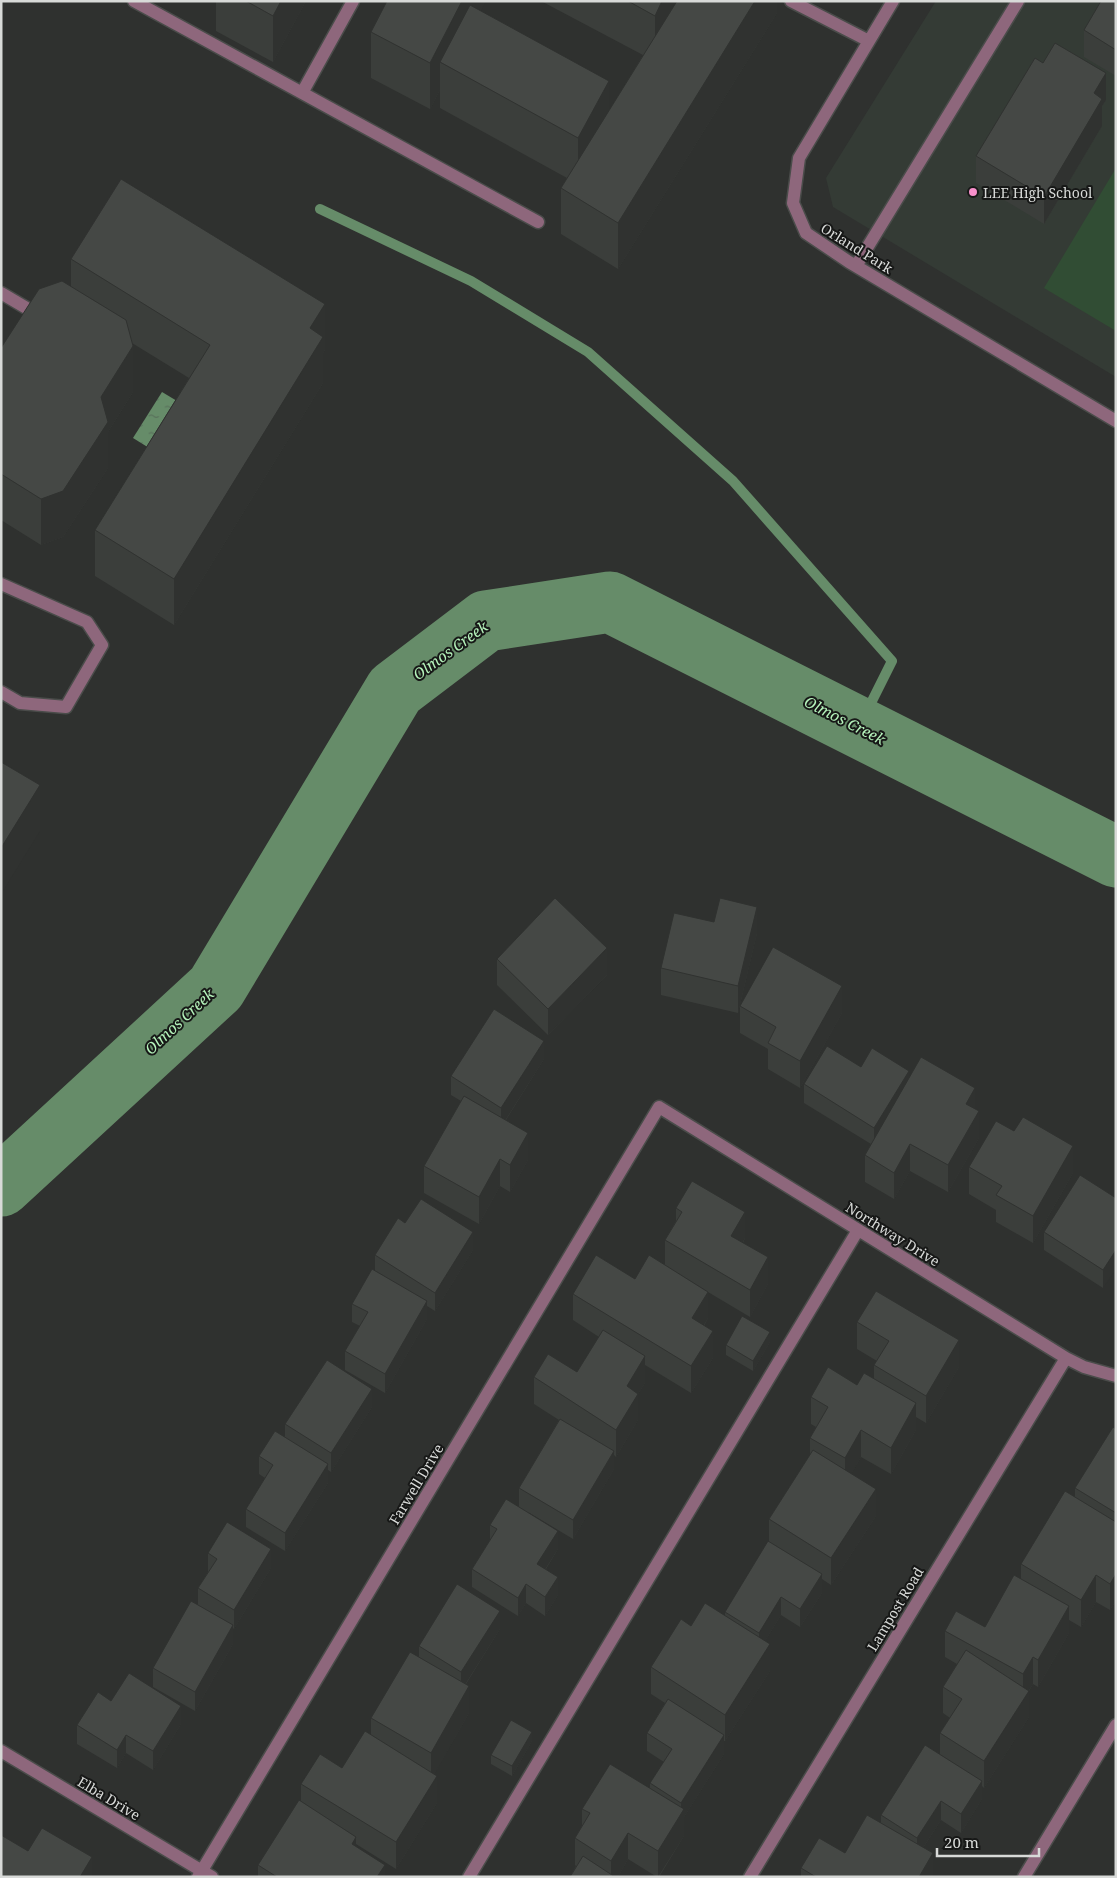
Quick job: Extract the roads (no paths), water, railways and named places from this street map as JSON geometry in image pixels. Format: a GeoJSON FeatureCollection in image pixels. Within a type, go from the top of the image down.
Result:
{"type":"FeatureCollection","features":[{"type":"Feature","properties":{"kind":"street"},"geometry":{"type":"LineString","coordinates":[[134,1],[538,222]]}},
{"type":"Feature","properties":{"kind":"street"},"geometry":{"type":"LineString","coordinates":[[302,93],[353,1]]}},
{"type":"Feature","properties":{"kind":"street"},"geometry":{"type":"LineString","coordinates":[[792,1],[869,41]]}},
{"type":"Feature","properties":{"kind":"street","name":"Orland Park"},"geometry":{"type":"LineString","coordinates":[[893,1],[799,158],[793,204],[806,233],[856,266],[1116,421]]}},
{"type":"Feature","properties":{"kind":"street"},"geometry":{"type":"LineString","coordinates":[[856,266],[1018,1]]}},
{"type":"Feature","properties":{"kind":"street"},"geometry":{"type":"LineString","coordinates":[[1,293],[50,322]]}},
{"type":"Feature","properties":{"kind":"street"},"geometry":{"type":"LineString","coordinates":[[1,584],[87,622],[102,645],[66,707],[20,704],[1,692]]}},
{"type":"Feature","properties":{"kind":"street","name":"Northway Drive"},"geometry":{"type":"LineString","coordinates":[[659,1107],[1066,1358],[1084,1367],[1116,1376]]}},
{"type":"Feature","properties":{"kind":"street","name":"Farwell Drive"},"geometry":{"type":"LineString","coordinates":[[204,1875],[659,1107]]}},
{"type":"Feature","properties":{"kind":"street"},"geometry":{"type":"LineString","coordinates":[[469,1877],[858,1230]]}},
{"type":"Feature","properties":{"kind":"street","name":"Lampost Road"},"geometry":{"type":"LineString","coordinates":[[750,1877],[1066,1358]]}},
{"type":"Feature","properties":{"kind":"street"},"geometry":{"type":"LineString","coordinates":[[1024,1877],[1116,1725]]}},
{"type":"Feature","properties":{"kind":"street","name":"Elba Drive"},"geometry":{"type":"LineString","coordinates":[[1,1751],[204,1875]]}},
{"type":"Feature","properties":{"kind":"water"},"geometry":{"type":"Polygon","coordinates":[[[162,392],[182,404],[154,451],[133,438],[162,392]]]}},
{"type":"Feature","properties":{"kind":"waterway"},"geometry":{"type":"LineString","coordinates":[[320,209],[471,281],[588,352],[733,481],[892,661],[859,727]]}},
{"type":"Feature","properties":{"kind":"waterway","name":"Olmos Creek"},"geometry":{"type":"LineString","coordinates":[[1,1186],[216,988],[395,690],[486,621],[610,602],[1116,857]]}},
{"type":"Feature","properties":{"kind":"place","name":"LEE High School"},"geometry":{"type":"Point","coordinates":[973,192]}}]}
